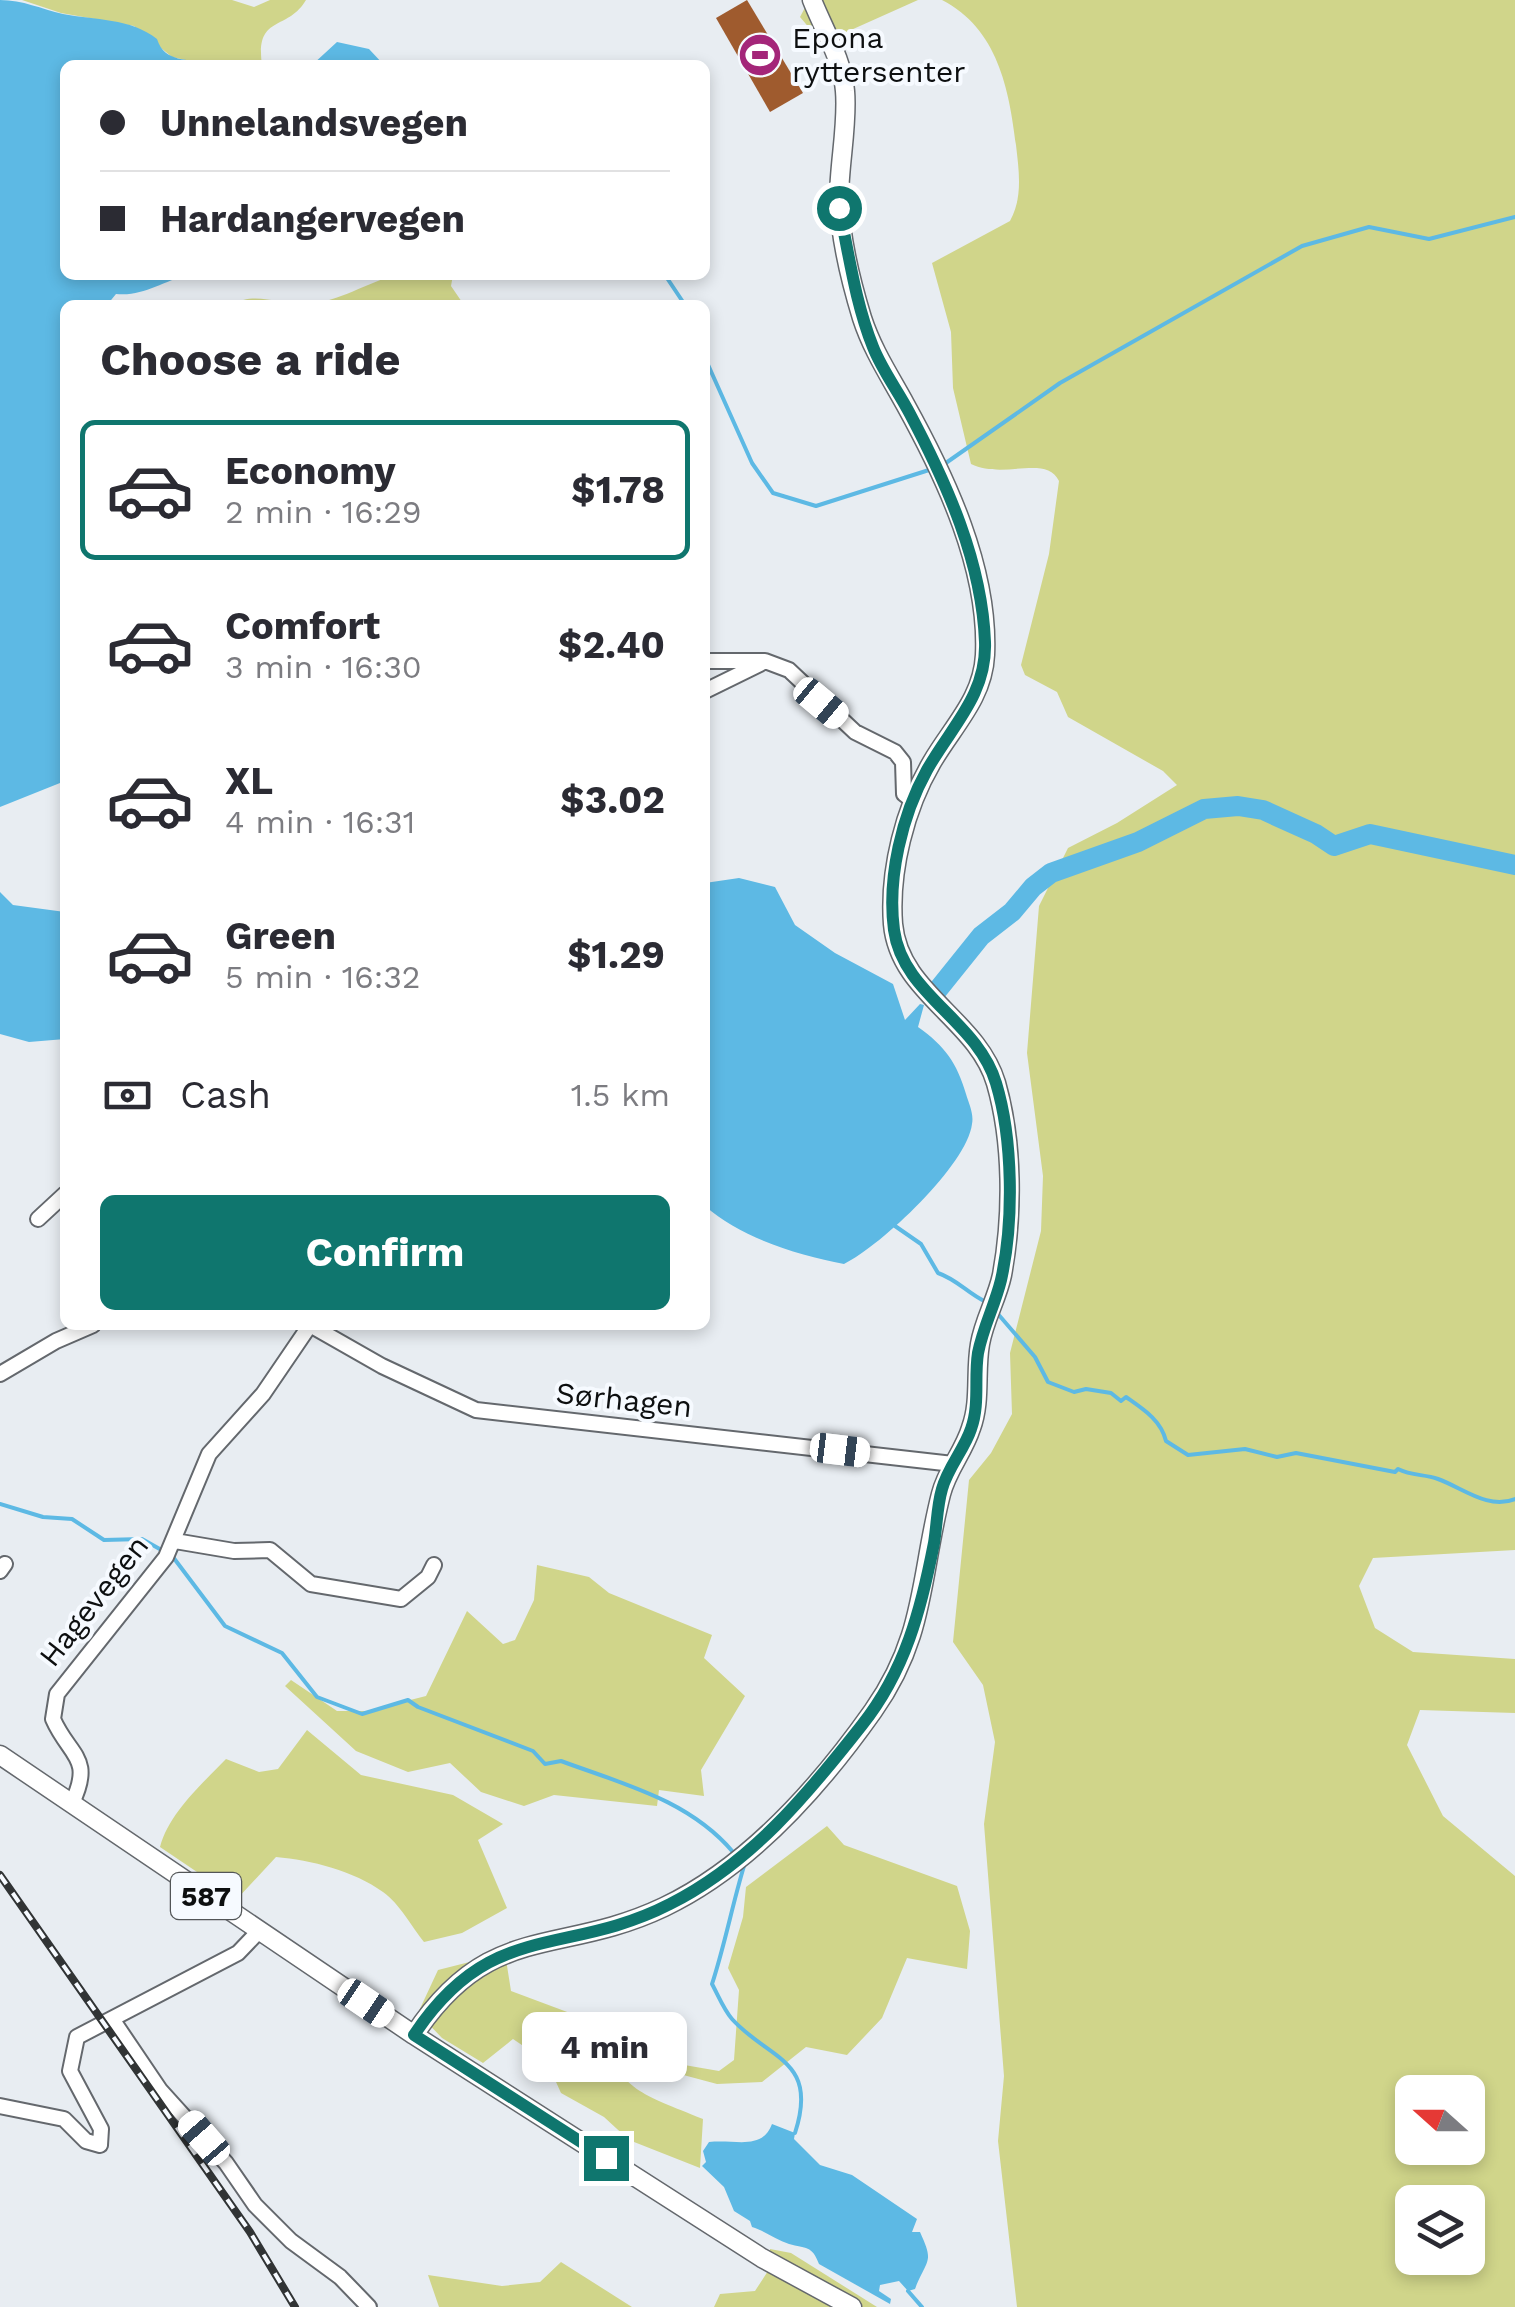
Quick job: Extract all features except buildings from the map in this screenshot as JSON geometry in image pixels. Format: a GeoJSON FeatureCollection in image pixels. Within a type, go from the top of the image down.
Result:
{"type":"FeatureCollection","features":[{"type":"Feature","properties":{"kind":"main road"},"geometry":{"type":"LineString","coordinates":[[414,2035],[441,1996],[482,1965],[526,1946],[652,1913],[690,1893],[762,1843],[862,1726],[904,1658],[920,1604],[942,1489],[971,1429],[980,1346],[1001,1281],[1008,1180],[1006,1134],[998,1092],[984,1054],[963,1026],[914,979],[898,946],[894,891],[900,843],[913,801],[937,753],[977,692],[985,645],[980,592],[952,502],[929,449],[875,353],[862,317],[839,208],[846,92],[812,0]]}},
{"type":"Feature","properties":{"kind":"main road","name":"587"},"geometry":{"type":"LineString","coordinates":[[0,1755],[414,2035],[762,2258],[852,2307]]}},
{"type":"Feature","properties":{"kind":"street"},"geometry":{"type":"LineString","coordinates":[[710,661],[765,661],[789,670],[855,732],[895,752],[904,762],[904,794],[913,801]]}},
{"type":"Feature","properties":{"kind":"street"},"geometry":{"type":"LineString","coordinates":[[710,688],[765,661]]}},
{"type":"Feature","properties":{"kind":"street"},"geometry":{"type":"LineString","coordinates":[[38,1219],[60,1199]]}},
{"type":"Feature","properties":{"kind":"street"},"geometry":{"type":"LineString","coordinates":[[0,1374],[81,1330]]}},
{"type":"Feature","properties":{"kind":"street","name":"Hagevegen"},"geometry":{"type":"LineString","coordinates":[[72,1803],[82,1769],[78,1754],[53,1719],[57,1694],[171,1549],[208,1454],[263,1394],[307,1330]]}},
{"type":"Feature","properties":{"kind":"street","name":"Sørhagen"},"geometry":{"type":"LineString","coordinates":[[319,1330],[382,1366],[476,1410],[953,1464]]}},
{"type":"Feature","properties":{"kind":"street","name":"Hagevegen"},"geometry":{"type":"LineString","coordinates":[[171,1549],[270,1550],[311,1584],[401,1599],[428,1577],[434,1565]]}},
{"type":"Feature","properties":{"kind":"street"},"geometry":{"type":"LineString","coordinates":[[0,2106],[64,2119],[86,2141],[100,2145],[101,2129],[72,2082],[70,2062],[77,2038],[238,1952],[258,1931]]}},
{"type":"Feature","properties":{"kind":"street"},"geometry":{"type":"LineString","coordinates":[[112,2019],[160,2090],[226,2163],[255,2204],[304,2252],[340,2277],[368,2307]]}},
{"type":"Feature","properties":{"kind":"green space"},"geometry":{"type":"Polygon","coordinates":[[[22,0],[232,0],[254,7],[270,0],[306,0],[268,30],[263,38],[262,60],[172,57],[134,26],[61,13],[22,0]]]}},
{"type":"Feature","properties":{"kind":"green space"},"geometry":{"type":"Polygon","coordinates":[[[809,0],[918,0],[851,30],[843,53],[822,43],[800,17],[809,0]]]}},
{"type":"Feature","properties":{"kind":"green space"},"geometry":{"type":"Polygon","coordinates":[[[942,0],[1515,0],[1515,1550],[1373,1558],[1359,1586],[1375,1628],[1413,1652],[1515,1659],[1515,1713],[1420,1710],[1407,1745],[1443,1816],[1515,1876],[1515,2307],[1017,2307],[998,2141],[1004,2076],[984,1824],[995,1742],[983,1685],[953,1642],[969,1480],[991,1453],[1012,1414],[1010,1353],[1041,1231],[1043,1176],[1027,1053],[1039,906],[1068,848],[1177,785],[1163,771],[1068,717],[1057,692],[1025,675],[1021,665],[1049,554],[1059,481],[1044,469],[997,470],[971,464],[953,388],[951,332],[932,263],[1010,221],[1017,203],[1018,165],[1004,82],[976,27],[942,0]]]}},
{"type":"Feature","properties":{"kind":"green space"},"geometry":{"type":"Polygon","coordinates":[[[452,280],[451,286],[461,300],[327,300],[375,282],[452,280]]]}},
{"type":"Feature","properties":{"kind":"green space"},"geometry":{"type":"Polygon","coordinates":[[[537,1565],[589,1577],[609,1593],[712,1635],[704,1658],[745,1696],[701,1770],[704,1796],[659,1790],[657,1806],[554,1795],[524,1806],[481,1792],[450,1763],[408,1772],[356,1751],[285,1686],[291,1680],[337,1711],[367,1711],[426,1696],[467,1611],[503,1644],[515,1640],[534,1600],[537,1565]]]}},
{"type":"Feature","properties":{"kind":"green space"},"geometry":{"type":"Polygon","coordinates":[[[307,1730],[361,1775],[453,1795],[503,1824],[478,1840],[507,1908],[462,1933],[424,1942],[389,1897],[346,1872],[276,1857],[237,1899],[160,1847],[179,1811],[226,1759],[259,1772],[278,1769],[307,1730]]]}},
{"type":"Feature","properties":{"kind":"green space"},"geometry":{"type":"Polygon","coordinates":[[[827,1826],[844,1845],[957,1886],[970,1931],[967,1969],[907,1958],[882,2018],[847,2055],[806,2047],[762,2082],[717,2084],[646,2065],[654,2045],[667,2062],[719,2071],[734,2060],[739,1990],[728,1968],[743,1917],[746,1887],[827,1826]]]}},
{"type":"Feature","properties":{"kind":"green space"},"geometry":{"type":"Polygon","coordinates":[[[505,1953],[511,1991],[594,2022],[613,2063],[634,2087],[703,2119],[700,2168],[629,2140],[604,2117],[561,2093],[547,2062],[513,2039],[483,2063],[442,2038],[418,2013],[438,1970],[505,1953]]]}},
{"type":"Feature","properties":{"kind":"green space"},"geometry":{"type":"Polygon","coordinates":[[[770,2249],[791,2253],[877,2307],[714,2307],[720,2294],[755,2291],[768,2271],[770,2249]]]}},
{"type":"Feature","properties":{"kind":"green space"},"geometry":{"type":"Polygon","coordinates":[[[561,2262],[632,2307],[439,2307],[428,2275],[502,2286],[540,2282],[561,2262]]]}},
{"type":"Feature","properties":{"kind":"water"},"geometry":{"type":"Polygon","coordinates":[[[0,0],[136,27],[157,39],[171,56],[187,60],[60,60],[60,280],[175,280],[144,291],[116,294],[111,300],[60,300],[60,783],[0,807],[0,0]]]}},
{"type":"Feature","properties":{"kind":"water"},"geometry":{"type":"Polygon","coordinates":[[[337,42],[369,49],[379,60],[317,60],[337,42]]]}},
{"type":"Feature","properties":{"kind":"water"},"geometry":{"type":"Polygon","coordinates":[[[739,878],[775,887],[795,925],[835,953],[893,984],[905,1020],[920,1004],[924,1005],[918,1027],[949,1056],[971,1109],[967,1141],[939,1181],[900,1222],[844,1264],[771,1244],[710,1210],[710,882],[739,878]]]}},
{"type":"Feature","properties":{"kind":"water"},"geometry":{"type":"Polygon","coordinates":[[[0,892],[13,905],[60,911],[60,1039],[29,1042],[0,1034],[0,892]]]}},
{"type":"Feature","properties":{"kind":"water"},"geometry":{"type":"Polygon","coordinates":[[[772,2124],[795,2133],[794,2139],[820,2165],[852,2175],[917,2219],[912,2232],[920,2232],[928,2255],[915,2289],[908,2291],[899,2281],[880,2285],[879,2291],[891,2299],[890,2304],[819,2264],[808,2249],[752,2227],[750,2221],[734,2211],[724,2187],[702,2166],[706,2162],[703,2151],[709,2142],[755,2141],[772,2124]]]}},
{"type":"Feature","properties":{"kind":"waterway"},"geometry":{"type":"LineString","coordinates":[[943,465],[1060,383],[1302,246],[1369,227],[1429,239],[1515,217]]}},
{"type":"Feature","properties":{"kind":"waterway"},"geometry":{"type":"LineString","coordinates":[[668,280],[682,300]]}},
{"type":"Feature","properties":{"kind":"waterway"},"geometry":{"type":"LineString","coordinates":[[710,369],[752,463],[773,493],[816,506],[929,470]]}},
{"type":"Feature","properties":{"kind":"waterway"},"geometry":{"type":"LineString","coordinates":[[936,992],[981,936],[1051,873],[1138,842],[1204,809],[1238,806],[1263,810],[1334,846],[1370,834],[1515,865]]}},
{"type":"Feature","properties":{"kind":"waterway"},"geometry":{"type":"LineString","coordinates":[[895,1226],[921,1244],[938,1273],[986,1302]]}},
{"type":"Feature","properties":{"kind":"waterway"},"geometry":{"type":"LineString","coordinates":[[998,1314],[1035,1357],[1048,1382],[1074,1392],[1086,1389],[1111,1393],[1121,1401],[1126,1397],[1156,1421],[1166,1441],[1188,1455],[1245,1449],[1277,1457],[1296,1453],[1433,1477],[1485,1500],[1515,1499]]}},
{"type":"Feature","properties":{"kind":"waterway"},"geometry":{"type":"LineString","coordinates":[[0,1504],[43,1517],[72,1519],[104,1540],[142,1539],[165,1552]]}},
{"type":"Feature","properties":{"kind":"waterway"},"geometry":{"type":"LineString","coordinates":[[173,1557],[225,1626],[282,1653],[317,1697],[362,1714],[408,1700],[533,1751],[545,1764],[561,1761],[676,1806],[716,1834],[733,1852]]}},
{"type":"Feature","properties":{"kind":"waterway"},"geometry":{"type":"LineString","coordinates":[[744,1866],[712,1984],[732,2019],[795,2075],[801,2109],[795,2133]]}},
{"type":"Feature","properties":{"kind":"waterway"},"geometry":{"type":"LineString","coordinates":[[908,2291],[922,2307]]}},
{"type":"Feature","properties":{"kind":"railway"},"geometry":{"type":"LineString","coordinates":[[0,1875],[250,2232],[295,2307]]}},
{"type":"Feature","properties":{"kind":"place","name":"Epona ryttersenter"},"geometry":{"type":"Point","coordinates":[760,55]}},
{"type":"Feature","properties":{"kind":"route"},"geometry":{"type":"LineString","coordinates":[[606,2158],[414,2035],[441,1996],[468,1973],[497,1956],[633,1920],[669,1905],[727,1869],[762,1843],[876,1708],[912,1637],[942,1489],[975,1414],[976,1366],[1004,1260],[1006,1134],[992,1070],[977,1041],[914,979],[893,926],[900,843],[913,801],[937,753],[977,692],[984,670],[980,592],[952,502],[929,449],[875,353],[862,317],[839,208]]}}]}
